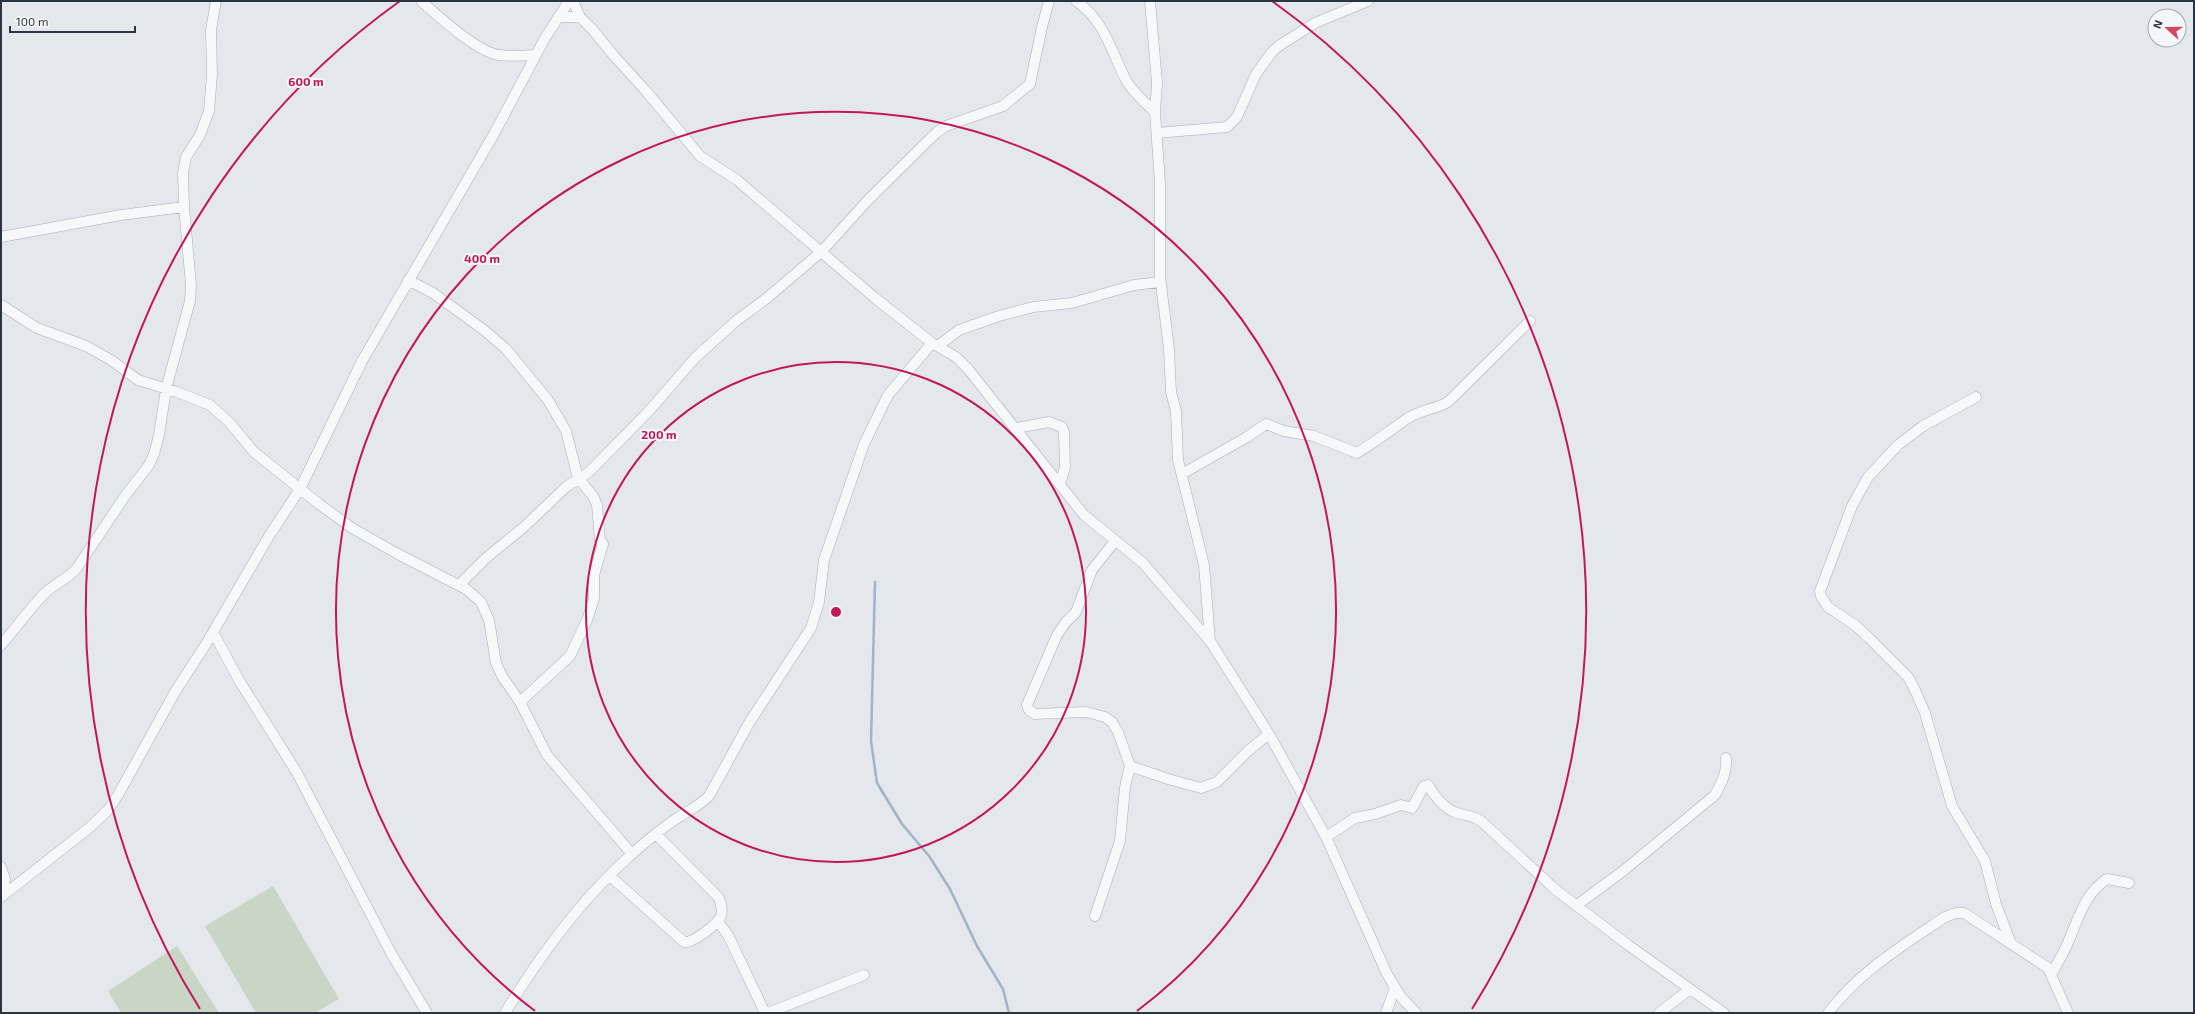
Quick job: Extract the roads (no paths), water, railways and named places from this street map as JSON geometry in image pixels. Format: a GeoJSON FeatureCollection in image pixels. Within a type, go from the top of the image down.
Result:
{"type":"FeatureCollection","features":[{"type":"Feature","properties":{"kind":"street"},"geometry":{"type":"LineString","coordinates":[[1,645],[44,594],[55,584],[71,576],[125,496],[149,465],[154,454],[159,435],[166,389],[190,301],[191,274],[184,207],[184,162],[200,135],[209,111],[212,75],[211,30],[216,1]]}},
{"type":"Feature","properties":{"kind":"street"},"geometry":{"type":"LineString","coordinates":[[421,1],[454,29],[492,53],[510,56],[536,55]]}},
{"type":"Feature","properties":{"kind":"street"},"geometry":{"type":"LineString","coordinates":[[2,897],[89,828],[108,810],[118,795],[175,692],[213,632],[269,536],[300,489],[362,361],[494,134],[536,55],[569,1]]}},
{"type":"Feature","properties":{"kind":"street"},"geometry":{"type":"LineString","coordinates":[[573,1],[580,17],[646,91],[700,156],[737,180],[821,252],[968,369],[1084,515],[1143,563],[1210,641],[1269,734],[1326,837],[1387,974],[1395,988],[1416,1013]]}},
{"type":"Feature","properties":{"kind":"street"},"geometry":{"type":"LineString","coordinates":[[459,585],[486,558],[578,478],[590,472],[666,393],[695,358],[736,321],[767,298],[821,252],[892,176],[937,132],[946,126],[1003,106],[1030,84],[1042,27],[1050,1]]}},
{"type":"Feature","properties":{"kind":"street"},"geometry":{"type":"LineString","coordinates":[[1076,1],[1088,10],[1099,24],[1132,88],[1155,112]]}},
{"type":"Feature","properties":{"kind":"street"},"geometry":{"type":"LineString","coordinates":[[1150,1],[1157,82],[1155,112],[1160,183],[1160,282],[1169,349],[1171,392],[1176,411],[1178,460],[1204,565],[1210,641]]}},
{"type":"Feature","properties":{"kind":"street"},"geometry":{"type":"LineString","coordinates":[[1157,133],[1220,128],[1232,124],[1237,118],[1256,74],[1276,48],[1315,23],[1368,1]]}},
{"type":"Feature","properties":{"kind":"street"},"geometry":{"type":"LineString","coordinates":[[558,18],[580,17]]}},
{"type":"Feature","properties":{"kind":"street"},"geometry":{"type":"LineString","coordinates":[[1,237],[121,215],[184,207]]}},
{"type":"Feature","properties":{"kind":"street"},"geometry":{"type":"LineString","coordinates":[[408,280],[433,293],[466,315],[506,349],[548,400],[556,413],[566,431],[578,478],[593,496],[599,509],[600,540],[603,544],[594,575],[594,599],[587,620],[570,656],[520,702]]}},
{"type":"Feature","properties":{"kind":"street"},"geometry":{"type":"LineString","coordinates":[[505,1013],[543,957],[578,912],[610,876],[632,854],[656,834],[702,803],[709,796],[749,723],[811,628],[819,602],[824,560],[864,444],[888,395],[935,344],[959,330],[999,316],[1033,307],[1072,303],[1134,285],[1160,282]]}},
{"type":"Feature","properties":{"kind":"street"},"geometry":{"type":"LineString","coordinates":[[1,305],[37,328],[86,346],[138,380],[210,405],[229,422],[254,452],[352,528],[441,577],[459,585],[481,602],[490,620],[496,663],[502,676],[520,702],[547,756],[632,854]]}},
{"type":"Feature","properties":{"kind":"street"},"geometry":{"type":"LineString","coordinates":[[1182,474],[1247,437],[1264,425],[1284,431],[1314,436],[1357,453],[1409,418],[1437,409],[1448,402],[1530,321]]}},
{"type":"Feature","properties":{"kind":"street"},"geometry":{"type":"LineString","coordinates":[[1976,397],[1923,426],[1898,445],[1868,477],[1852,506],[1820,591],[1821,596],[1828,607],[1855,625],[1869,638],[1908,677],[1914,688],[1925,713],[1952,806],[1985,861],[1996,904],[2010,941]]}},
{"type":"Feature","properties":{"kind":"street"},"geometry":{"type":"LineString","coordinates":[[1016,428],[1049,422],[1062,427],[1065,461],[1064,473],[1060,484]]}},
{"type":"Feature","properties":{"kind":"street"},"geometry":{"type":"LineString","coordinates":[[1095,916],[1120,841],[1125,787],[1130,766],[1118,732],[1112,722],[1105,717],[1086,712],[1035,714],[1029,710],[1028,705],[1057,635],[1066,622],[1076,612],[1092,570],[1115,541]]}},
{"type":"Feature","properties":{"kind":"street"},"geometry":{"type":"LineString","coordinates":[[213,632],[240,682],[296,771],[391,952],[427,1013]]}},
{"type":"Feature","properties":{"kind":"street"},"geometry":{"type":"LineString","coordinates":[[1130,766],[1174,781],[1201,788],[1218,782],[1248,751],[1269,734]]}},
{"type":"Feature","properties":{"kind":"street"},"geometry":{"type":"LineString","coordinates":[[1577,905],[1623,872],[1715,795],[1723,781],[1726,769],[1726,758]]}},
{"type":"Feature","properties":{"kind":"street"},"geometry":{"type":"LineString","coordinates":[[1326,837],[1355,818],[1375,814],[1401,805],[1412,808],[1424,786],[1427,784],[1437,798],[1450,810],[1474,817],[1481,821],[1552,886],[1690,990],[1724,1013]]}},
{"type":"Feature","properties":{"kind":"street"},"geometry":{"type":"LineString","coordinates":[[610,876],[684,942],[692,941],[718,922],[722,907],[719,898],[656,834]]}},
{"type":"Feature","properties":{"kind":"street"},"geometry":{"type":"LineString","coordinates":[[1,867],[5,879],[2,897]]}},
{"type":"Feature","properties":{"kind":"street"},"geometry":{"type":"LineString","coordinates":[[2052,973],[2068,943],[2078,916],[2091,894],[2107,879],[2129,883]]}},
{"type":"Feature","properties":{"kind":"street"},"geometry":{"type":"LineString","coordinates":[[1828,1013],[1843,994],[1864,973],[1945,917],[1956,912],[1964,913],[2010,941],[2048,968],[2052,973],[2068,1013]]}},
{"type":"Feature","properties":{"kind":"street"},"geometry":{"type":"LineString","coordinates":[[718,922],[728,935],[765,1013]]}},
{"type":"Feature","properties":{"kind":"street"},"geometry":{"type":"LineString","coordinates":[[768,1013],[864,975]]}},
{"type":"Feature","properties":{"kind":"street"},"geometry":{"type":"LineString","coordinates":[[1386,1013],[1395,988]]}},
{"type":"Feature","properties":{"kind":"street"},"geometry":{"type":"LineString","coordinates":[[1658,1013],[1690,990]]}},
{"type":"Feature","properties":{"kind":"waterway"},"geometry":{"type":"LineString","coordinates":[[875,582],[871,741],[877,783],[902,824],[929,856],[950,889],[977,946],[1003,989],[1009,1013]]}}]}
